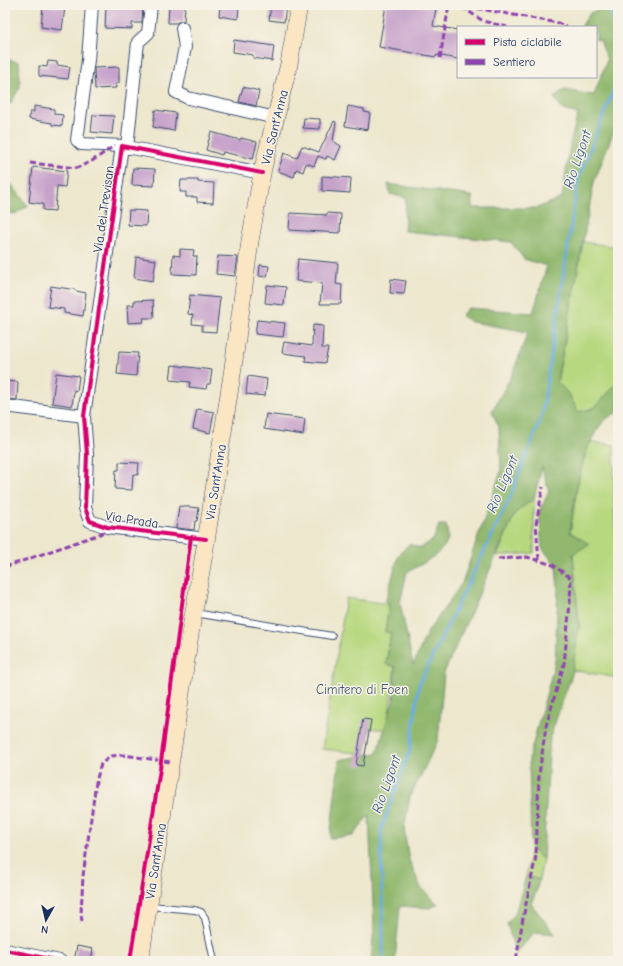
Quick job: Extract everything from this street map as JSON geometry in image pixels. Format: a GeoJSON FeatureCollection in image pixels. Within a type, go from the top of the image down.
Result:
{"type":"FeatureCollection","features":[{"type":"Feature","properties":{"kind":"main road","name":"Via Sant'Anna"},"geometry":{"type":"LineString","coordinates":[[140,961],[193,613],[206,539],[250,241],[262,173],[289,64],[299,5]]}},
{"type":"Feature","properties":{"kind":"street"},"geometry":{"type":"LineString","coordinates":[[92,5],[88,60],[78,140],[81,144],[124,147],[262,173]]}},
{"type":"Feature","properties":{"kind":"street","name":"Via dei Trevisan"},"geometry":{"type":"LineString","coordinates":[[84,416],[138,42],[148,33],[151,5]]}},
{"type":"Feature","properties":{"kind":"street"},"geometry":{"type":"LineString","coordinates":[[182,28],[185,47],[176,92],[188,98],[276,118]]}},
{"type":"Feature","properties":{"kind":"street"},"geometry":{"type":"LineString","coordinates":[[5,406],[84,416]]}},
{"type":"Feature","properties":{"kind":"street","name":"Via Prada"},"geometry":{"type":"LineString","coordinates":[[84,416],[86,454],[85,508],[90,521],[107,527],[206,539]]}},
{"type":"Feature","properties":{"kind":"street"},"geometry":{"type":"LineString","coordinates":[[5,950],[60,961]]}},
{"type":"Feature","properties":{"kind":"lane"},"geometry":{"type":"LineString","coordinates":[[193,613],[332,636]]}},
{"type":"Feature","properties":{"kind":"lane"},"geometry":{"type":"LineString","coordinates":[[148,906],[195,910],[201,912],[205,918],[214,961]]}},
{"type":"Feature","properties":{"kind":"green space"},"geometry":{"type":"Polygon","coordinates":[[[598,5],[618,5],[618,120],[594,182],[557,382],[569,394],[578,412],[594,408],[618,382],[618,412],[606,420],[596,432],[588,447],[582,464],[578,483],[570,532],[589,544],[573,554],[579,626],[572,674],[550,737],[543,859],[531,849],[529,758],[555,662],[558,589],[556,565],[542,548],[539,512],[549,492],[542,467],[534,498],[515,513],[444,673],[438,740],[410,796],[404,829],[409,860],[421,888],[438,904],[430,908],[400,906],[395,961],[371,961],[374,927],[369,815],[353,836],[330,838],[339,760],[377,753],[394,698],[395,667],[386,664],[391,633],[385,632],[389,604],[385,604],[398,556],[409,544],[420,548],[433,540],[439,525],[446,525],[448,537],[440,551],[424,563],[407,572],[400,603],[413,665],[427,633],[462,583],[501,471],[499,428],[492,411],[512,375],[528,332],[472,322],[461,316],[468,308],[533,313],[547,266],[524,259],[511,242],[404,231],[406,198],[390,194],[388,184],[472,196],[472,208],[537,208],[562,198],[570,144],[578,114],[563,110],[554,97],[564,90],[594,95],[607,60],[600,40],[597,40],[597,26],[582,25],[590,13],[597,10],[598,5]]]}},
{"type":"Feature","properties":{"kind":"green space"},"geometry":{"type":"Polygon","coordinates":[[[5,59],[19,62],[20,87],[11,103],[5,109],[5,59]]]}},
{"type":"Feature","properties":{"kind":"green space"},"geometry":{"type":"Polygon","coordinates":[[[5,176],[28,206],[15,214],[5,212],[5,176]]]}},
{"type":"Feature","properties":{"kind":"green space"},"geometry":{"type":"Polygon","coordinates":[[[583,242],[618,247],[618,382],[594,408],[578,412],[569,394],[557,382],[583,242]]]}},
{"type":"Feature","properties":{"kind":"green space"},"geometry":{"type":"Polygon","coordinates":[[[590,442],[614,445],[614,508],[618,566],[618,678],[572,670],[579,626],[570,533],[580,470],[590,442]]]}},
{"type":"Feature","properties":{"kind":"green space"},"geometry":{"type":"Polygon","coordinates":[[[534,498],[534,553],[497,556],[515,513],[534,498]]]}},
{"type":"Feature","properties":{"kind":"green space","name":"Cimitero di Foen"},"geometry":{"type":"Polygon","coordinates":[[[346,598],[389,604],[385,631],[391,632],[386,664],[395,666],[387,730],[370,728],[365,754],[322,749],[346,598]]]}},
{"type":"Feature","properties":{"kind":"green space"},"geometry":{"type":"Polygon","coordinates":[[[531,849],[543,859],[539,880],[526,876],[531,849]]]}},
{"type":"Feature","properties":{"kind":"green space"},"geometry":{"type":"Polygon","coordinates":[[[526,876],[539,880],[531,904],[555,934],[534,932],[516,954],[507,923],[515,914],[526,876]]]}},
{"type":"Feature","properties":{"kind":"building"},"geometry":{"type":"Polygon","coordinates":[[[43,5],[65,7],[62,30],[41,27],[43,5]]]}},
{"type":"Feature","properties":{"kind":"building"},"geometry":{"type":"Polygon","coordinates":[[[106,5],[143,5],[142,23],[132,23],[132,29],[105,28],[106,5]]]}},
{"type":"Feature","properties":{"kind":"building"},"geometry":{"type":"Polygon","coordinates":[[[169,5],[185,5],[184,21],[168,23],[169,5]]]}},
{"type":"Feature","properties":{"kind":"building"},"geometry":{"type":"Polygon","coordinates":[[[220,5],[239,5],[238,19],[219,16],[220,5]]]}},
{"type":"Feature","properties":{"kind":"building"},"geometry":{"type":"Polygon","coordinates":[[[271,5],[286,5],[284,22],[269,20],[271,5]]]}},
{"type":"Feature","properties":{"kind":"building"},"geometry":{"type":"Polygon","coordinates":[[[386,5],[418,5],[436,8],[433,26],[457,30],[457,59],[437,55],[436,57],[379,47],[386,5]]]}},
{"type":"Feature","properties":{"kind":"building"},"geometry":{"type":"Polygon","coordinates":[[[234,40],[274,46],[272,61],[253,58],[253,55],[233,52],[234,40]]]}},
{"type":"Feature","properties":{"kind":"building"},"geometry":{"type":"Polygon","coordinates":[[[48,61],[57,62],[57,65],[70,67],[68,79],[39,76],[39,66],[47,67],[48,61]]]}},
{"type":"Feature","properties":{"kind":"building"},"geometry":{"type":"Polygon","coordinates":[[[119,67],[119,83],[116,83],[116,88],[95,89],[94,68],[119,67]]]}},
{"type":"Feature","properties":{"kind":"building"},"geometry":{"type":"Polygon","coordinates":[[[243,87],[259,91],[256,106],[239,102],[243,87]]]}},
{"type":"Feature","properties":{"kind":"building"},"geometry":{"type":"Polygon","coordinates":[[[34,106],[54,109],[54,114],[63,115],[62,126],[29,119],[30,112],[34,112],[34,106]]]}},
{"type":"Feature","properties":{"kind":"building"},"geometry":{"type":"Polygon","coordinates":[[[348,106],[364,109],[364,112],[370,113],[368,130],[345,126],[348,106]]]}},
{"type":"Feature","properties":{"kind":"building"},"geometry":{"type":"Polygon","coordinates":[[[155,110],[176,113],[174,131],[153,127],[155,110]]]}},
{"type":"Feature","properties":{"kind":"building"},"geometry":{"type":"Polygon","coordinates":[[[93,115],[114,116],[112,134],[91,132],[93,115]]]}},
{"type":"Feature","properties":{"kind":"building"},"geometry":{"type":"Polygon","coordinates":[[[304,118],[320,119],[320,129],[303,128],[304,118]]]}},
{"type":"Feature","properties":{"kind":"building"},"geometry":{"type":"Polygon","coordinates":[[[334,121],[336,122],[333,141],[341,146],[335,160],[327,156],[326,159],[318,156],[314,166],[306,163],[303,172],[296,169],[294,177],[278,171],[284,153],[297,158],[302,146],[319,152],[334,121]]]}},
{"type":"Feature","properties":{"kind":"building"},"geometry":{"type":"Polygon","coordinates":[[[211,132],[240,140],[241,138],[257,142],[253,159],[223,152],[222,155],[206,150],[211,132]]]}},
{"type":"Feature","properties":{"kind":"building"},"geometry":{"type":"Polygon","coordinates":[[[33,167],[67,171],[65,187],[57,186],[55,211],[43,210],[43,204],[29,202],[33,167]]]}},
{"type":"Feature","properties":{"kind":"building"},"geometry":{"type":"Polygon","coordinates":[[[133,168],[155,169],[154,186],[132,185],[133,168]]]}},
{"type":"Feature","properties":{"kind":"building"},"geometry":{"type":"Polygon","coordinates":[[[322,176],[351,178],[350,193],[322,191],[322,176]]]}},
{"type":"Feature","properties":{"kind":"building"},"geometry":{"type":"Polygon","coordinates":[[[181,180],[198,180],[198,182],[214,183],[213,203],[197,202],[197,197],[186,197],[186,192],[180,192],[181,180]]]}},
{"type":"Feature","properties":{"kind":"building"},"geometry":{"type":"Polygon","coordinates":[[[129,210],[147,211],[146,226],[128,225],[129,210]]]}},
{"type":"Feature","properties":{"kind":"building"},"geometry":{"type":"Polygon","coordinates":[[[290,213],[327,215],[327,213],[341,214],[340,233],[289,230],[290,213]]]}},
{"type":"Feature","properties":{"kind":"building"},"geometry":{"type":"Polygon","coordinates":[[[180,249],[194,250],[193,256],[197,256],[196,275],[172,274],[173,255],[180,256],[180,249]]]}},
{"type":"Feature","properties":{"kind":"building"},"geometry":{"type":"Polygon","coordinates":[[[218,256],[238,257],[235,276],[216,274],[218,256]]]}},
{"type":"Feature","properties":{"kind":"building"},"geometry":{"type":"Polygon","coordinates":[[[136,257],[156,260],[153,281],[134,278],[136,257]]]}},
{"type":"Feature","properties":{"kind":"building"},"geometry":{"type":"Polygon","coordinates":[[[298,259],[338,263],[336,284],[342,285],[341,304],[320,304],[322,283],[296,281],[298,259]]]}},
{"type":"Feature","properties":{"kind":"building"},"geometry":{"type":"Polygon","coordinates":[[[260,265],[269,266],[267,277],[259,276],[260,265]]]}},
{"type":"Feature","properties":{"kind":"building"},"geometry":{"type":"Polygon","coordinates":[[[391,279],[406,281],[404,294],[390,293],[391,279]]]}},
{"type":"Feature","properties":{"kind":"building"},"geometry":{"type":"Polygon","coordinates":[[[267,285],[286,287],[284,305],[265,303],[267,285]]]}},
{"type":"Feature","properties":{"kind":"building"},"geometry":{"type":"Polygon","coordinates":[[[51,286],[86,293],[83,316],[64,313],[64,309],[48,307],[51,286]]]}},
{"type":"Feature","properties":{"kind":"building"},"geometry":{"type":"Polygon","coordinates":[[[190,295],[220,298],[216,332],[202,331],[202,325],[192,324],[193,315],[188,314],[190,295]]]}},
{"type":"Feature","properties":{"kind":"building"},"geometry":{"type":"Polygon","coordinates":[[[153,300],[154,318],[143,318],[144,322],[128,323],[127,305],[134,305],[134,301],[153,300]]]}},
{"type":"Feature","properties":{"kind":"building"},"geometry":{"type":"Polygon","coordinates":[[[257,320],[285,323],[283,337],[255,334],[257,320]]]}},
{"type":"Feature","properties":{"kind":"building"},"geometry":{"type":"Polygon","coordinates":[[[313,325],[323,326],[322,348],[328,348],[325,363],[305,361],[306,356],[282,353],[284,342],[312,346],[313,325]]]}},
{"type":"Feature","properties":{"kind":"building"},"geometry":{"type":"Polygon","coordinates":[[[119,352],[138,353],[136,376],[117,374],[119,352]]]}},
{"type":"Feature","properties":{"kind":"building"},"geometry":{"type":"Polygon","coordinates":[[[172,365],[212,370],[210,384],[207,384],[206,389],[189,387],[190,382],[170,380],[172,365]]]}},
{"type":"Feature","properties":{"kind":"building"},"geometry":{"type":"Polygon","coordinates":[[[56,373],[79,376],[77,391],[74,390],[72,406],[52,403],[56,373]]]}},
{"type":"Feature","properties":{"kind":"building"},"geometry":{"type":"Polygon","coordinates":[[[248,376],[267,379],[265,396],[246,394],[248,376]]]}},
{"type":"Feature","properties":{"kind":"building"},"geometry":{"type":"Polygon","coordinates":[[[5,381],[18,382],[17,400],[5,399],[5,381]]]}},
{"type":"Feature","properties":{"kind":"building"},"geometry":{"type":"Polygon","coordinates":[[[197,409],[214,412],[210,433],[193,429],[197,409]]]}},
{"type":"Feature","properties":{"kind":"building"},"geometry":{"type":"Polygon","coordinates":[[[266,414],[305,419],[303,435],[264,429],[266,414]]]}},
{"type":"Feature","properties":{"kind":"building"},"geometry":{"type":"Polygon","coordinates":[[[119,462],[139,463],[138,475],[133,474],[132,490],[115,489],[116,470],[119,470],[119,462]]]}},
{"type":"Feature","properties":{"kind":"building"},"geometry":{"type":"Polygon","coordinates":[[[179,506],[199,508],[194,530],[176,528],[179,506]]]}},
{"type":"Feature","properties":{"kind":"building"},"geometry":{"type":"Polygon","coordinates":[[[363,719],[371,720],[363,766],[356,765],[363,719]]]}},
{"type":"Feature","properties":{"kind":"building"},"geometry":{"type":"Polygon","coordinates":[[[77,946],[93,949],[91,961],[74,961],[77,946]]]}},
{"type":"Feature","properties":{"kind":"waterway","name":"Rio Ligont"},"geometry":{"type":"LineString","coordinates":[[383,961],[381,830],[410,750],[419,684],[509,500],[542,415],[578,180],[616,84],[616,31],[609,5]]}},
{"type":"Feature","properties":{"kind":"marked path"},"geometry":{"type":"LineString","coordinates":[[440,58],[449,5]]}},
{"type":"Feature","properties":{"kind":"marked path"},"geometry":{"type":"LineString","coordinates":[[459,5],[558,23],[565,26]]}},
{"type":"Feature","properties":{"kind":"marked path"},"geometry":{"type":"LineString","coordinates":[[462,7],[483,21],[503,26]]}},
{"type":"Feature","properties":{"kind":"marked path"},"geometry":{"type":"LineString","coordinates":[[30,163],[77,168],[92,161],[114,146]]}},
{"type":"Feature","properties":{"kind":"marked path"},"geometry":{"type":"LineString","coordinates":[[539,560],[536,524],[543,487]]}},
{"type":"Feature","properties":{"kind":"marked path"},"geometry":{"type":"LineString","coordinates":[[5,567],[100,534],[107,527]]}},
{"type":"Feature","properties":{"kind":"marked path"},"geometry":{"type":"LineString","coordinates":[[498,559],[527,557],[553,565],[571,578],[564,664],[546,726],[539,775],[536,856],[516,961]]}},
{"type":"Feature","properties":{"kind":"marked path"},"geometry":{"type":"LineString","coordinates":[[82,921],[83,876],[96,782],[101,764],[111,756],[124,755],[170,762]]}},
{"type":"Feature","properties":{"kind":"marked path"},"geometry":{"type":"LineString","coordinates":[[486,961],[499,959],[501,961]]}},
{"type":"Feature","properties":{"kind":"cycle path"},"geometry":{"type":"LineString","coordinates":[[206,539],[107,527],[90,521],[85,508],[87,454],[84,416],[122,146],[262,173]]}},
{"type":"Feature","properties":{"kind":"cycle path"},"geometry":{"type":"LineString","coordinates":[[130,961],[160,769],[191,537]]}},
{"type":"Feature","properties":{"kind":"cycle path"},"geometry":{"type":"LineString","coordinates":[[5,950],[60,961]]}}]}
